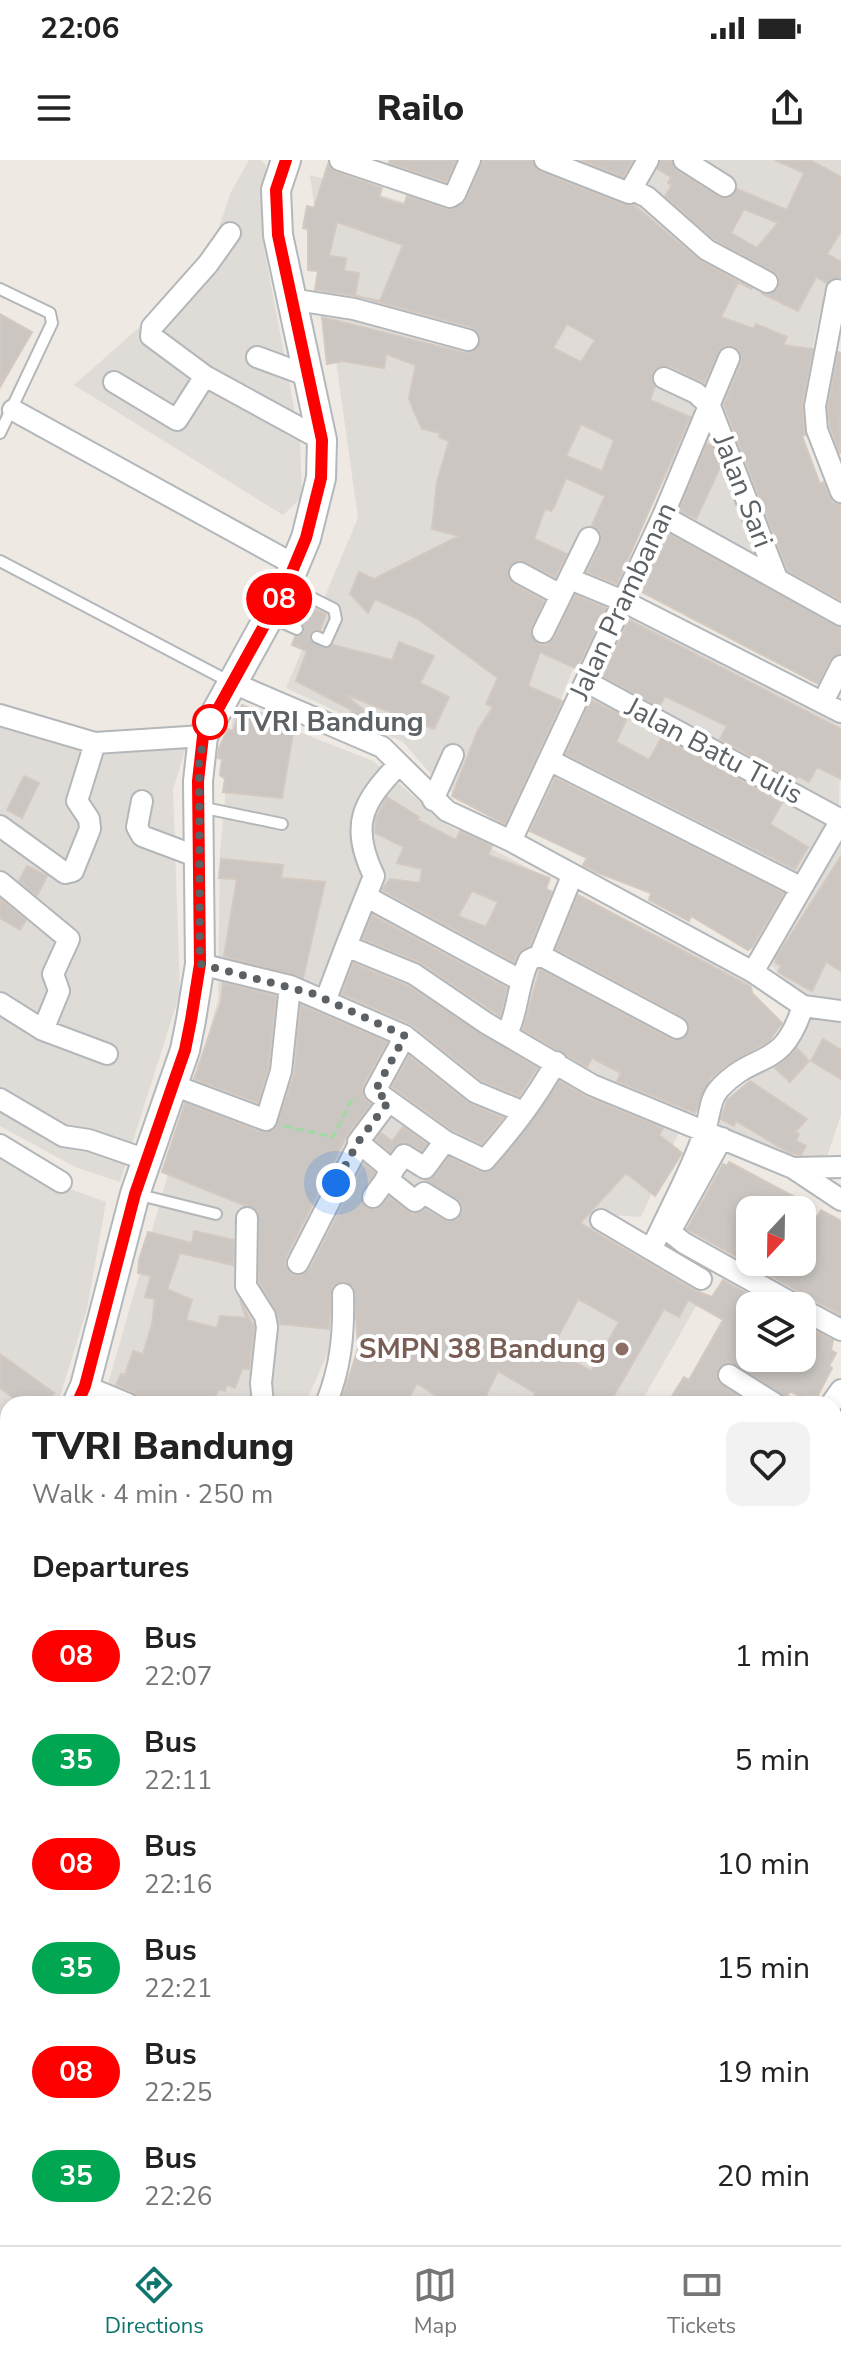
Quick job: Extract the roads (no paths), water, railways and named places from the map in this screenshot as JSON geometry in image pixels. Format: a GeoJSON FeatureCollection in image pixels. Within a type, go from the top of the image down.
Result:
{"type":"FeatureCollection","features":[{"type":"Feature","properties":{"kind":"main road"},"geometry":{"type":"LineString","coordinates":[[81,1395],[135,1194],[185,1050],[200,964],[198,807],[199,758],[203,736],[291,576],[318,493],[322,440],[290,299],[276,203],[286,160]]}},
{"type":"Feature","properties":{"kind":"street"},"geometry":{"type":"LineString","coordinates":[[340,160],[444,197],[455,194],[470,160]]}},
{"type":"Feature","properties":{"kind":"street"},"geometry":{"type":"LineString","coordinates":[[545,160],[626,193],[648,160]]}},
{"type":"Feature","properties":{"kind":"street"},"geometry":{"type":"LineString","coordinates":[[684,160],[725,186]]}},
{"type":"Feature","properties":{"kind":"street"},"geometry":{"type":"LineString","coordinates":[[631,189],[647,197],[707,250],[767,282]]}},
{"type":"Feature","properties":{"kind":"street"},"geometry":{"type":"LineString","coordinates":[[230,233],[151,332],[154,341],[205,376],[322,440]]}},
{"type":"Feature","properties":{"kind":"street"},"geometry":{"type":"LineString","coordinates":[[837,290],[815,406],[817,430],[841,492]]}},
{"type":"Feature","properties":{"kind":"street"},"geometry":{"type":"LineString","coordinates":[[290,299],[354,309],[468,340]]}},
{"type":"Feature","properties":{"kind":"street"},"geometry":{"type":"LineString","coordinates":[[257,357],[306,375]]}},
{"type":"Feature","properties":{"kind":"street","name":"Jalan Prambanan"},"geometry":{"type":"LineString","coordinates":[[511,841],[587,682],[621,600],[663,516],[729,358]]}},
{"type":"Feature","properties":{"kind":"street"},"geometry":{"type":"LineString","coordinates":[[114,382],[177,420],[205,376]]}},
{"type":"Feature","properties":{"kind":"street"},"geometry":{"type":"LineString","coordinates":[[664,378],[696,393],[710,406]]}},
{"type":"Feature","properties":{"kind":"street","name":"Jalan Sari"},"geometry":{"type":"LineString","coordinates":[[710,406],[776,576]]}},
{"type":"Feature","properties":{"kind":"street"},"geometry":{"type":"LineString","coordinates":[[13,410],[291,576]]}},
{"type":"Feature","properties":{"kind":"street"},"geometry":{"type":"LineString","coordinates":[[663,516],[776,576],[841,615]]}},
{"type":"Feature","properties":{"kind":"street"},"geometry":{"type":"LineString","coordinates":[[543,632],[589,538]]}},
{"type":"Feature","properties":{"kind":"street"},"geometry":{"type":"LineString","coordinates":[[520,573],[621,600],[832,707],[841,666]]}},
{"type":"Feature","properties":{"kind":"street","name":"Jalan Batu Tulis"},"geometry":{"type":"LineString","coordinates":[[587,682],[841,820]]}},
{"type":"Feature","properties":{"kind":"street"},"geometry":{"type":"LineString","coordinates":[[233,683],[382,747],[447,811],[511,841],[753,972],[803,1006],[841,1011]]}},
{"type":"Feature","properties":{"kind":"street"},"geometry":{"type":"LineString","coordinates":[[0,715],[95,743],[203,736]]}},
{"type":"Feature","properties":{"kind":"street"},"geometry":{"type":"LineString","coordinates":[[0,826],[65,873],[73,871],[90,829],[89,819],[77,801],[95,743]]}},
{"type":"Feature","properties":{"kind":"street"},"geometry":{"type":"LineString","coordinates":[[433,800],[453,755]]}},
{"type":"Feature","properties":{"kind":"street"},"geometry":{"type":"LineString","coordinates":[[549,760],[800,887]]}},
{"type":"Feature","properties":{"kind":"street"},"geometry":{"type":"LineString","coordinates":[[326,999],[374,876],[363,846],[364,810],[373,790],[399,764]]}},
{"type":"Feature","properties":{"kind":"street"},"geometry":{"type":"LineString","coordinates":[[142,801],[137,827],[142,836],[198,857]]}},
{"type":"Feature","properties":{"kind":"street"},"geometry":{"type":"LineString","coordinates":[[753,972],[841,820]]}},
{"type":"Feature","properties":{"kind":"street"},"geometry":{"type":"LineString","coordinates":[[507,1034],[519,1005],[520,980],[529,960],[540,955],[572,876]]}},
{"type":"Feature","properties":{"kind":"street"},"geometry":{"type":"LineString","coordinates":[[0,882],[69,939],[53,974],[59,991],[43,1030]]}},
{"type":"Feature","properties":{"kind":"street"},"geometry":{"type":"LineString","coordinates":[[367,897],[520,980]]}},
{"type":"Feature","properties":{"kind":"street"},"geometry":{"type":"LineString","coordinates":[[346,946],[414,974],[592,1085],[793,1168],[841,1200]]}},
{"type":"Feature","properties":{"kind":"street"},"geometry":{"type":"LineString","coordinates":[[540,955],[677,1028]]}},
{"type":"Feature","properties":{"kind":"street"},"geometry":{"type":"LineString","coordinates":[[200,964],[290,986],[326,999],[405,1036],[475,1092],[521,1111]]}},
{"type":"Feature","properties":{"kind":"street"},"geometry":{"type":"LineString","coordinates":[[173,1085],[266,1120],[281,1071],[290,986]]}},
{"type":"Feature","properties":{"kind":"street"},"geometry":{"type":"LineString","coordinates":[[0,1003],[43,1030],[107,1054]]}},
{"type":"Feature","properties":{"kind":"street"},"geometry":{"type":"LineString","coordinates":[[773,1292],[684,1243],[670,1232],[714,1135],[718,1090],[748,1068],[781,1050],[791,1038],[803,1006]]}},
{"type":"Feature","properties":{"kind":"street"},"geometry":{"type":"LineString","coordinates":[[298,1263],[382,1096],[405,1036]]}},
{"type":"Feature","properties":{"kind":"street"},"geometry":{"type":"LineString","coordinates":[[382,1096],[445,1141],[485,1160],[508,1136],[521,1111],[533,1104],[556,1062]]}},
{"type":"Feature","properties":{"kind":"street"},"geometry":{"type":"LineString","coordinates":[[0,1099],[63,1136],[89,1140],[147,1160]]}},
{"type":"Feature","properties":{"kind":"street"},"geometry":{"type":"LineString","coordinates":[[652,1248],[714,1135]]}},
{"type":"Feature","properties":{"kind":"street"},"geometry":{"type":"LineString","coordinates":[[373,1197],[404,1155],[425,1168],[445,1141]]}},
{"type":"Feature","properties":{"kind":"street"},"geometry":{"type":"LineString","coordinates":[[359,1144],[415,1201],[424,1193],[450,1209]]}},
{"type":"Feature","properties":{"kind":"street"},"geometry":{"type":"LineString","coordinates":[[0,1145],[61,1182]]}},
{"type":"Feature","properties":{"kind":"street"},"geometry":{"type":"LineString","coordinates":[[793,1168],[841,1167]]}},
{"type":"Feature","properties":{"kind":"street"},"geometry":{"type":"LineString","coordinates":[[247,1218],[246,1286],[265,1316],[267,1327],[262,1396]]}},
{"type":"Feature","properties":{"kind":"street"},"geometry":{"type":"LineString","coordinates":[[601,1220],[701,1279]]}},
{"type":"Feature","properties":{"kind":"street"},"geometry":{"type":"LineString","coordinates":[[329,1396],[338,1376],[343,1344],[343,1294]]}},
{"type":"Feature","properties":{"kind":"street"},"geometry":{"type":"LineString","coordinates":[[816,1316],[841,1330]]}},
{"type":"Feature","properties":{"kind":"street"},"geometry":{"type":"LineString","coordinates":[[729,1375],[762,1396]]}},
{"type":"Feature","properties":{"kind":"lane"},"geometry":{"type":"LineString","coordinates":[[0,289],[50,313],[52,323],[0,433]]}},
{"type":"Feature","properties":{"kind":"lane"},"geometry":{"type":"LineString","coordinates":[[0,561],[233,683]]}},
{"type":"Feature","properties":{"kind":"lane"},"geometry":{"type":"LineString","coordinates":[[291,576],[334,609],[336,619],[326,641],[317,637]]}},
{"type":"Feature","properties":{"kind":"lane"},"geometry":{"type":"LineString","coordinates":[[269,617],[297,629]]}},
{"type":"Feature","properties":{"kind":"lane"},"geometry":{"type":"LineString","coordinates":[[198,807],[282,824]]}},
{"type":"Feature","properties":{"kind":"lane"},"geometry":{"type":"LineString","coordinates":[[135,1194],[216,1214]]}},
{"type":"Feature","properties":{"kind":"place","name":"TVRI Bandung"},"geometry":{"type":"Point","coordinates":[210,722]}},
{"type":"Feature","properties":{"kind":"place","name":"SMPN 38 Bandung"},"geometry":{"type":"Point","coordinates":[622,1349]}}]}
